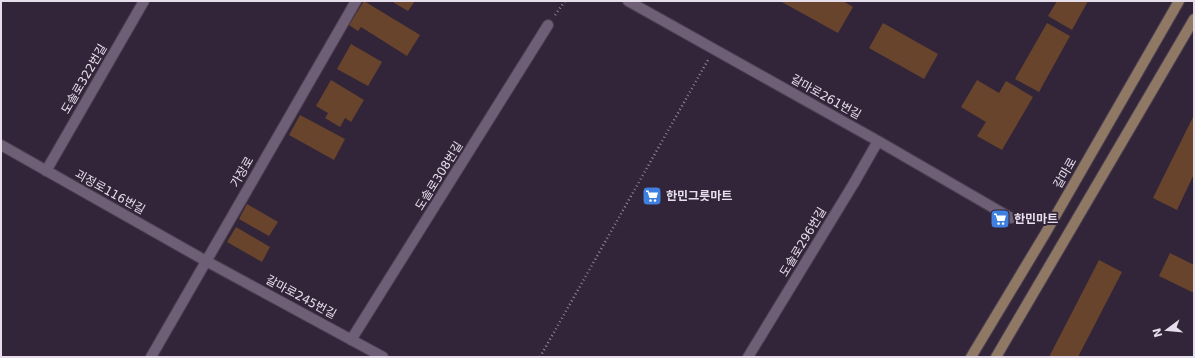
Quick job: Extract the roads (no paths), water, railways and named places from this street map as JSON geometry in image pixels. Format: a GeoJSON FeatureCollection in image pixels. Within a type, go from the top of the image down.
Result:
{"type":"FeatureCollection","features":[{"type":"Feature","properties":{"kind":"main road","name":"갈마로"},"geometry":{"type":"LineString","coordinates":[[971,357],[1045,234],[1179,1]]}},
{"type":"Feature","properties":{"kind":"main road"},"geometry":{"type":"LineString","coordinates":[[996,357],[1194,19]]}},
{"type":"Feature","properties":{"kind":"street","name":"도솔로322번길"},"geometry":{"type":"LineString","coordinates":[[46,171],[144,1]]}},
{"type":"Feature","properties":{"kind":"street","name":"가장로"},"geometry":{"type":"LineString","coordinates":[[151,357],[356,1]]}},
{"type":"Feature","properties":{"kind":"street","name":"갈마로261번길"},"geometry":{"type":"LineString","coordinates":[[628,1],[878,141],[1011,218]]}},
{"type":"Feature","properties":{"kind":"street","name":"도솔로308번길"},"geometry":{"type":"LineString","coordinates":[[352,340],[548,25]]}},
{"type":"Feature","properties":{"kind":"street","name":"도솔로296번길"},"geometry":{"type":"LineString","coordinates":[[748,357],[878,141]]}},
{"type":"Feature","properties":{"kind":"street","name":"괴정로116번길"},"geometry":{"type":"LineString","coordinates":[[1,145],[206,261]]}},
{"type":"Feature","properties":{"kind":"street","name":"갈마로245번길"},"geometry":{"type":"LineString","coordinates":[[206,261],[383,357]]}},
{"type":"Feature","properties":{"kind":"place","name":"한민그릇마트"},"geometry":{"type":"Point","coordinates":[652,196]}},
{"type":"Feature","properties":{"kind":"place","name":"한민마트"},"geometry":{"type":"Point","coordinates":[1000,219]}}]}
